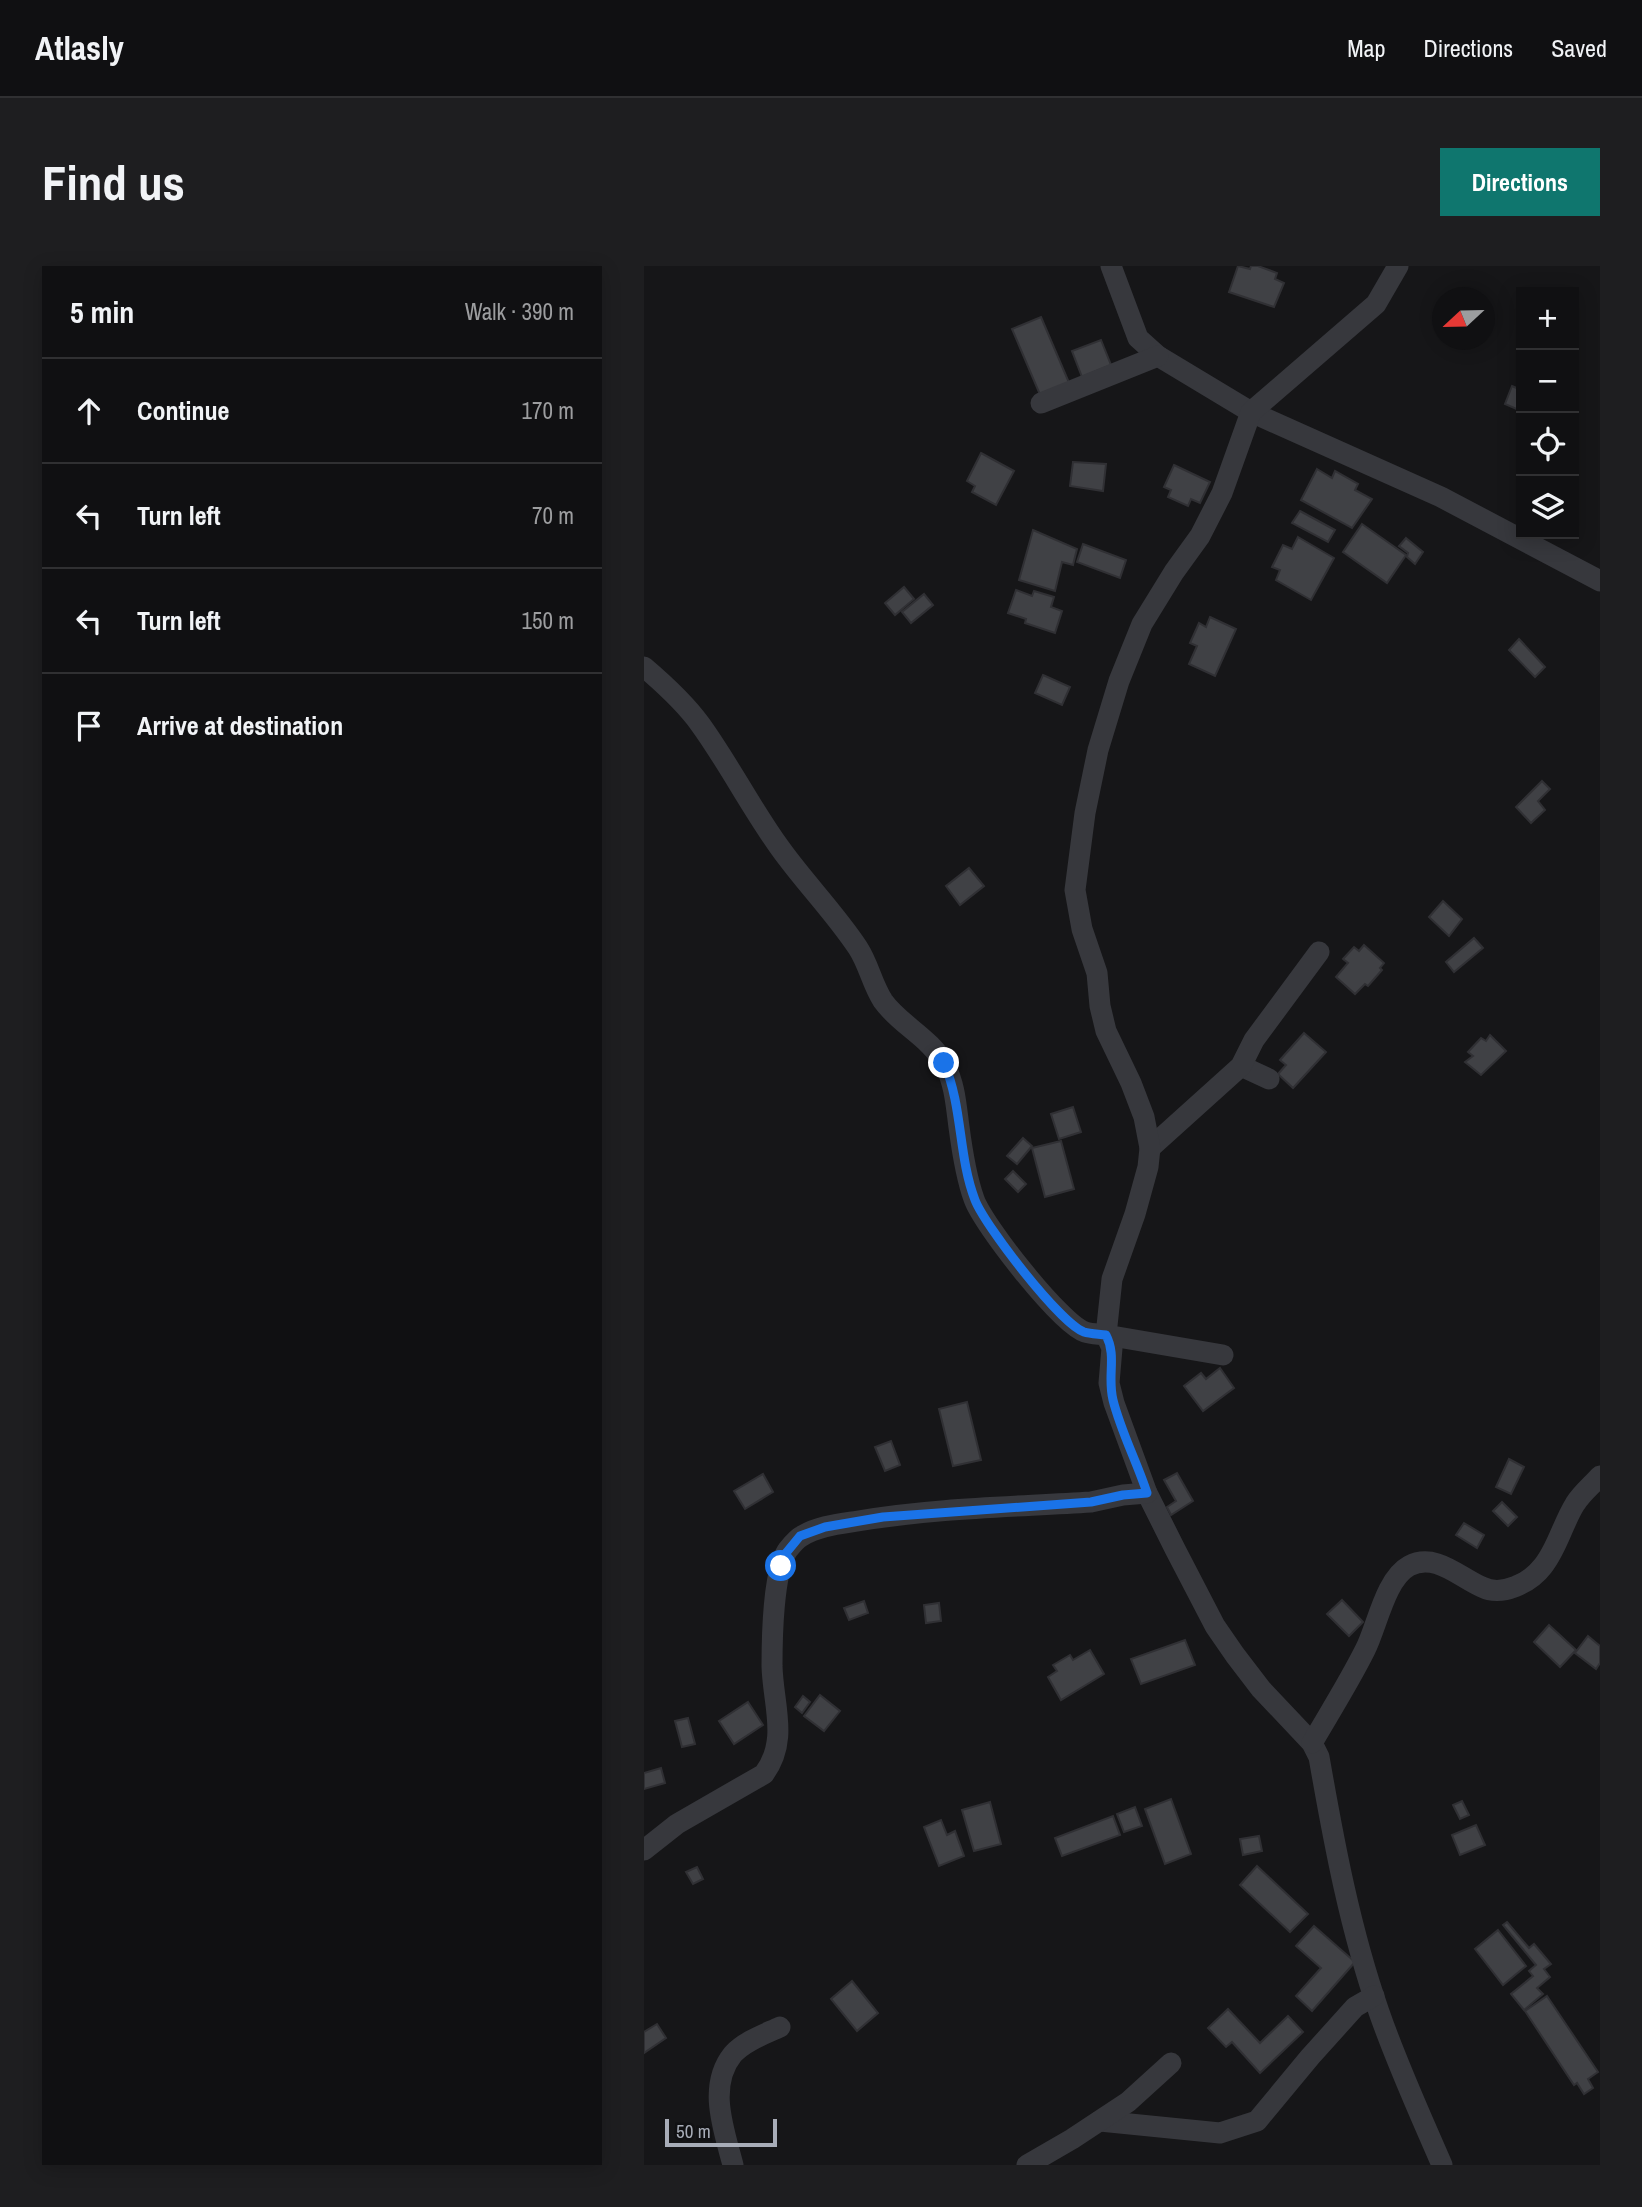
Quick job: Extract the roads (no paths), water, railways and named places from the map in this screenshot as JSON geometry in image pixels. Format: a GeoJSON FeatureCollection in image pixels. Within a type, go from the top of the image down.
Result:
{"type":"FeatureCollection","features":[{"type":"Feature","properties":{"kind":"street"},"geometry":{"type":"LineString","coordinates":[[1111,266],[1138,338],[1158,356],[1251,412],[1441,497],[1600,582]]}},
{"type":"Feature","properties":{"kind":"street"},"geometry":{"type":"LineString","coordinates":[[1398,266],[1376,304],[1251,412],[1222,494],[1200,536],[1142,624],[1119,681],[1098,750],[1085,813],[1075,890],[1082,929],[1097,973],[1106,1031],[1144,1116],[1150,1148],[1148,1167],[1135,1214],[1112,1279],[1106,1335],[1112,1348],[1109,1383],[1114,1403],[1147,1493],[1215,1626],[1261,1689],[1312,1743],[1319,1757],[1349,1913],[1374,1996],[1442,2165]]}},
{"type":"Feature","properties":{"kind":"street"},"geometry":{"type":"LineString","coordinates":[[1041,403],[1158,356]]}},
{"type":"Feature","properties":{"kind":"street"},"geometry":{"type":"LineString","coordinates":[[644,667],[670,690],[698,722],[781,849],[859,950],[868,966],[872,983],[884,1002],[931,1046],[944,1063],[955,1094],[974,1199],[1006,1252],[1059,1311],[1083,1332],[1223,1355]]}},
{"type":"Feature","properties":{"kind":"street"},"geometry":{"type":"LineString","coordinates":[[1150,1148],[1241,1066],[1254,1040],[1319,952]]}},
{"type":"Feature","properties":{"kind":"street"},"geometry":{"type":"LineString","coordinates":[[1241,1066],[1269,1079]]}},
{"type":"Feature","properties":{"kind":"street"},"geometry":{"type":"LineString","coordinates":[[1312,1743],[1367,1648],[1395,1578],[1407,1567],[1421,1561],[1439,1563],[1484,1589],[1501,1591],[1525,1582],[1543,1566],[1576,1502],[1600,1476]]}},
{"type":"Feature","properties":{"kind":"street"},"geometry":{"type":"LineString","coordinates":[[644,1850],[677,1824],[764,1774],[774,1761],[778,1744],[772,1668],[777,1591],[786,1553],[800,1536],[825,1527],[883,1517],[1091,1502],[1147,1493]]}},
{"type":"Feature","properties":{"kind":"street"},"geometry":{"type":"LineString","coordinates":[[1100,2122],[1220,2133],[1258,2121],[1355,2007],[1374,1996]]}},
{"type":"Feature","properties":{"kind":"street"},"geometry":{"type":"LineString","coordinates":[[733,2165],[720,2105],[719,2089],[724,2070],[734,2053],[753,2039],[780,2026]]}},
{"type":"Feature","properties":{"kind":"street"},"geometry":{"type":"LineString","coordinates":[[1027,2165],[1100,2122],[1128,2102],[1171,2063]]}}]}
